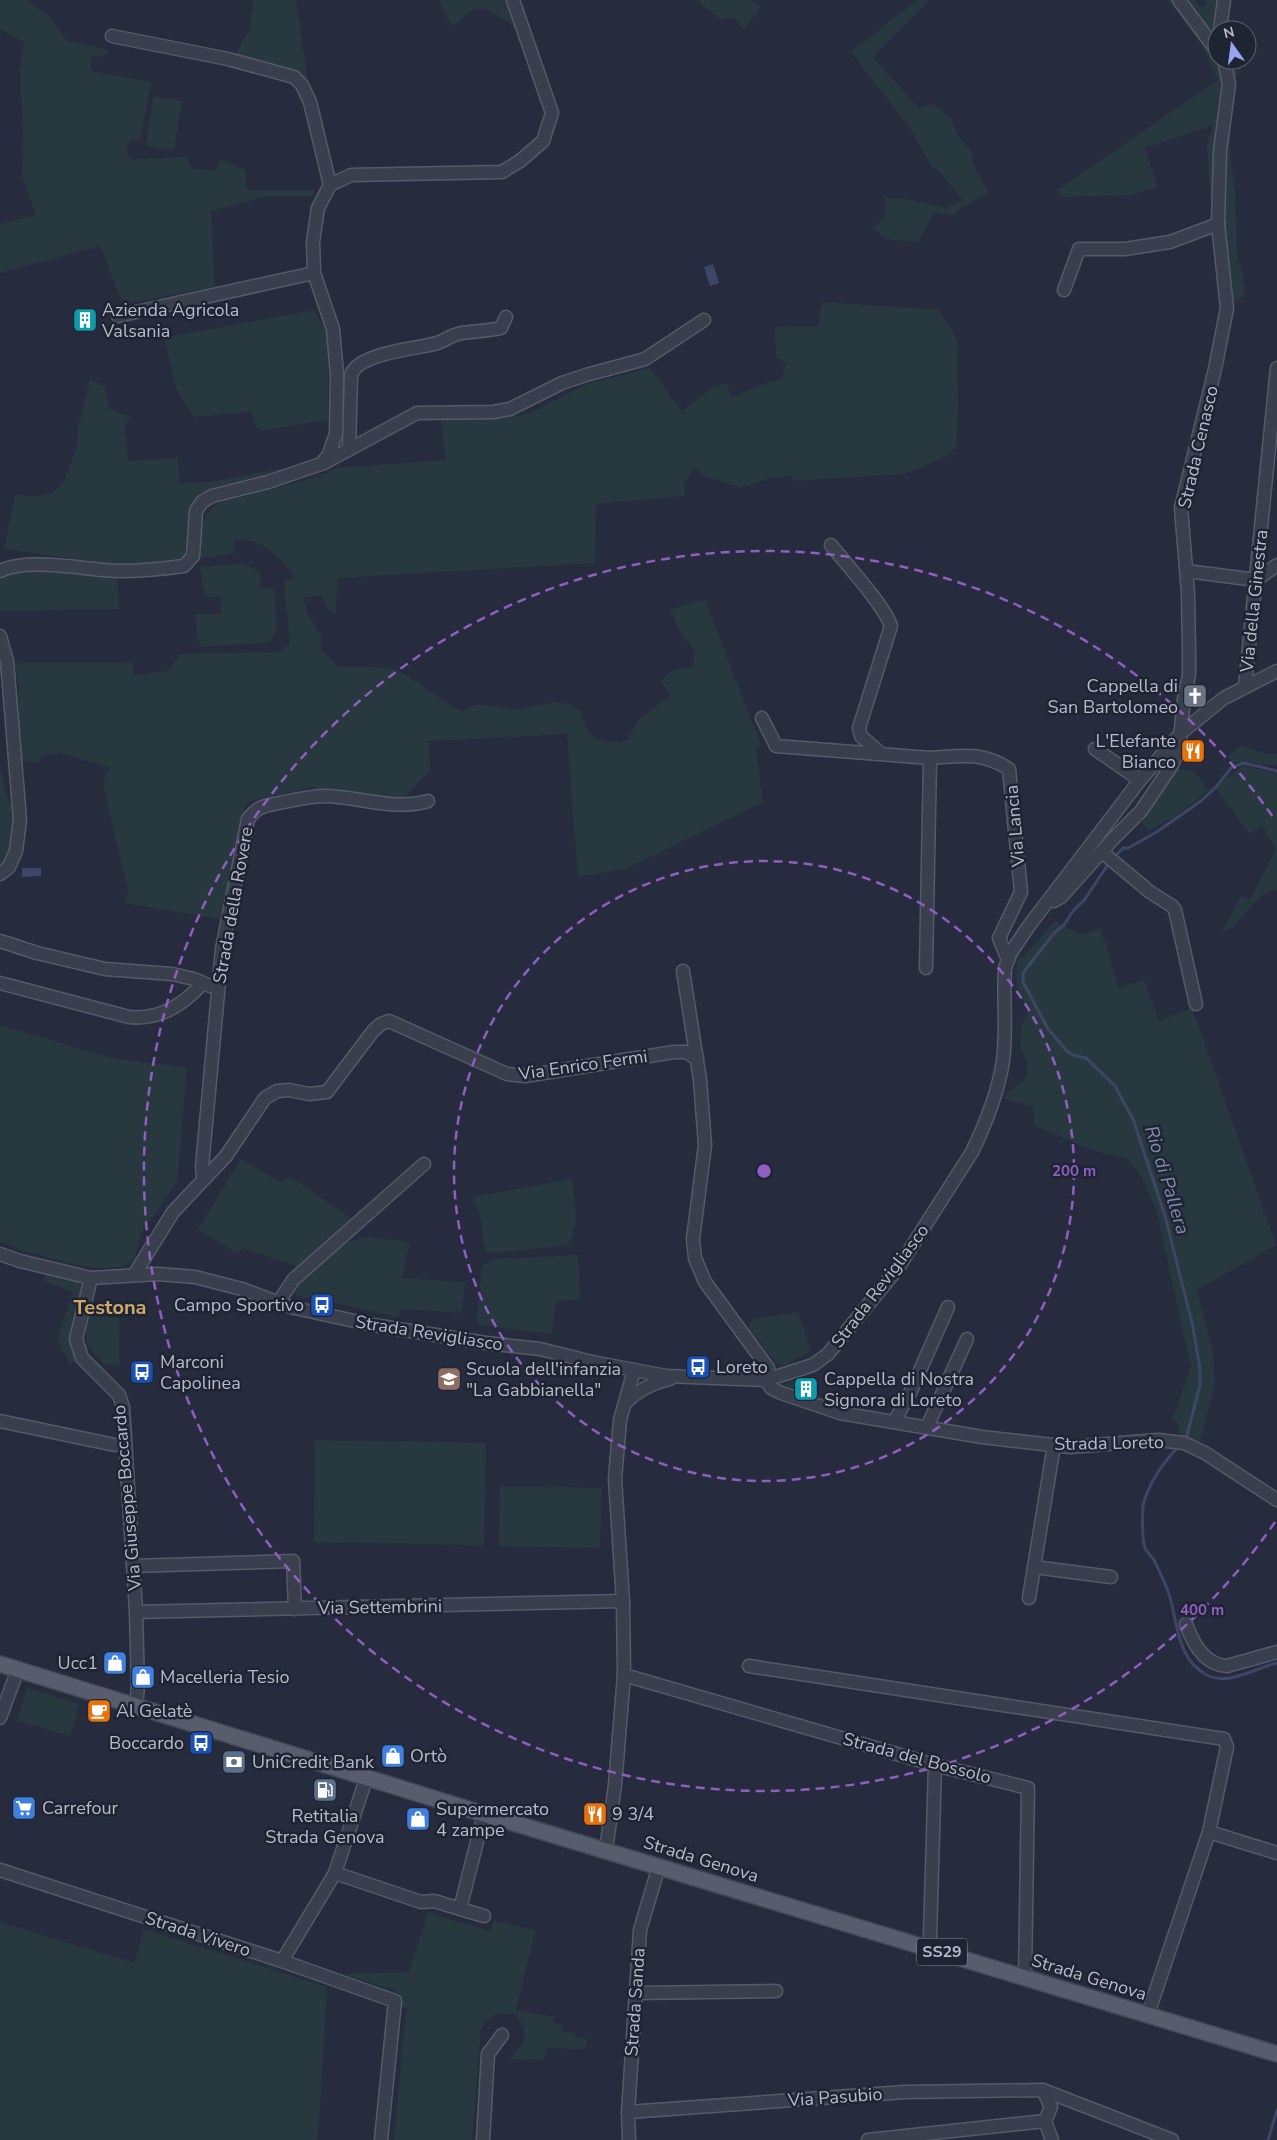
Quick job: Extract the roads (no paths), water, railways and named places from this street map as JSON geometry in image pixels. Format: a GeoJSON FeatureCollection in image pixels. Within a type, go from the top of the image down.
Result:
{"type":"FeatureCollection","features":[{"type":"Feature","properties":{"kind":"main road","name":"Strada Genova"},"geometry":{"type":"LineString","coordinates":[[0,1664],[367,1776],[484,1814],[1277,2054]]}},
{"type":"Feature","properties":{"kind":"street"},"geometry":{"type":"LineString","coordinates":[[322,464],[328,456],[336,434],[337,374],[333,329],[314,274],[314,242],[318,208],[330,185],[351,176],[502,172],[520,162],[543,141],[552,113],[513,0]]}},
{"type":"Feature","properties":{"kind":"street"},"geometry":{"type":"LineString","coordinates":[[1179,0],[1207,38]]}},
{"type":"Feature","properties":{"kind":"street"},"geometry":{"type":"LineString","coordinates":[[1221,20],[1224,0]]}},
{"type":"Feature","properties":{"kind":"street"},"geometry":{"type":"LineString","coordinates":[[112,36],[228,58],[294,77],[302,85],[310,102],[330,185]]}},
{"type":"Feature","properties":{"kind":"street","name":"Strada Cenasco"},"geometry":{"type":"LineString","coordinates":[[1182,732],[1184,699],[1189,675],[1187,572],[1182,508],[1215,369],[1226,308],[1218,224],[1220,151],[1228,84],[1225,70]]}},
{"type":"Feature","properties":{"kind":"street"},"geometry":{"type":"LineString","coordinates":[[1064,290],[1079,249],[1125,249],[1170,242],[1218,224]]}},
{"type":"Feature","properties":{"kind":"street"},"geometry":{"type":"LineString","coordinates":[[118,316],[314,274]]}},
{"type":"Feature","properties":{"kind":"street"},"geometry":{"type":"LineString","coordinates":[[349,449],[351,376],[352,371],[358,364],[376,357],[437,343],[460,333],[500,328],[506,317]]}},
{"type":"Feature","properties":{"kind":"street"},"geometry":{"type":"LineString","coordinates":[[0,571],[11,566],[60,566],[117,571],[184,566],[193,556],[196,511],[202,502],[212,496],[268,482],[322,464],[417,413],[484,412],[510,409],[562,383],[646,360],[704,320]]}},
{"type":"Feature","properties":{"kind":"street","name":"Via della Ginestra"},"geometry":{"type":"LineString","coordinates":[[1245,686],[1277,368]]}},
{"type":"Feature","properties":{"kind":"street"},"geometry":{"type":"LineString","coordinates":[[831,545],[876,602],[891,626],[859,728],[861,736],[879,752]]}},
{"type":"Feature","properties":{"kind":"street"},"geometry":{"type":"LineString","coordinates":[[1187,572],[1256,580],[1277,565]]}},
{"type":"Feature","properties":{"kind":"street"},"geometry":{"type":"LineString","coordinates":[[0,636],[7,661],[12,744],[20,820],[16,851],[8,866],[0,874]]}},
{"type":"Feature","properties":{"kind":"street","name":"Strada Revigliasco"},"geometry":{"type":"LineString","coordinates":[[0,1254],[20,1261],[91,1278],[158,1274],[195,1277],[242,1289],[290,1307],[373,1325],[486,1343],[540,1349],[634,1370],[676,1377],[766,1380],[812,1366],[828,1354],[898,1268],[972,1152],[991,1111],[1003,1061],[1005,968],[1008,960],[1043,907],[1140,780],[1182,732],[1224,698],[1277,671]]}},
{"type":"Feature","properties":{"kind":"street","name":"Via Lancia"},"geometry":{"type":"LineString","coordinates":[[762,718],[776,746],[879,752],[930,758],[980,755],[998,761],[1009,769],[1020,892],[999,938],[1008,960]]}},
{"type":"Feature","properties":{"kind":"street","name":"Strada Revigliasco"},"geometry":{"type":"LineString","coordinates":[[1043,907],[1061,896],[1109,857],[1172,765],[1179,748],[1182,732]]}},
{"type":"Feature","properties":{"kind":"street"},"geometry":{"type":"LineString","coordinates":[[1095,749],[1140,780]]}},
{"type":"Feature","properties":{"kind":"street"},"geometry":{"type":"LineString","coordinates":[[926,968],[930,758]]}},
{"type":"Feature","properties":{"kind":"street","name":"Strada della Rovere"},"geometry":{"type":"LineString","coordinates":[[203,1178],[202,1167],[222,949],[248,819],[257,808],[309,797],[327,796],[401,806],[428,802]]}},
{"type":"Feature","properties":{"kind":"street"},"geometry":{"type":"LineString","coordinates":[[1109,857],[1150,892],[1175,910],[1196,1004]]}},
{"type":"Feature","properties":{"kind":"street"},"geometry":{"type":"LineString","coordinates":[[0,941],[37,953],[105,969],[172,974],[206,984],[174,1008],[159,1015],[142,1018],[129,1017],[0,983]]}},
{"type":"Feature","properties":{"kind":"street"},"geometry":{"type":"LineString","coordinates":[[683,971],[697,1059],[705,1145],[693,1240],[695,1258],[705,1282],[768,1368],[766,1380]]}},
{"type":"Feature","properties":{"kind":"street","name":"Via Enrico Fermi"},"geometry":{"type":"LineString","coordinates":[[203,1178],[226,1156],[266,1098],[277,1091],[289,1090],[309,1094],[326,1092],[374,1030],[381,1024],[389,1021],[507,1074],[517,1076],[674,1052],[686,1052],[697,1059]]}},
{"type":"Feature","properties":{"kind":"street"},"geometry":{"type":"LineString","coordinates":[[278,1303],[293,1280],[424,1164]]}},
{"type":"Feature","properties":{"kind":"street"},"geometry":{"type":"LineString","coordinates":[[134,1275],[173,1212],[203,1178]]}},
{"type":"Feature","properties":{"kind":"street","name":"Via Giuseppe Boccardo"},"geometry":{"type":"LineString","coordinates":[[91,1278],[76,1338],[82,1358],[115,1391],[123,1407],[136,1612],[138,1686],[136,1705]]}},
{"type":"Feature","properties":{"kind":"street"},"geometry":{"type":"LineString","coordinates":[[894,1422],[910,1394],[948,1307]]}},
{"type":"Feature","properties":{"kind":"street"},"geometry":{"type":"LineString","coordinates":[[927,1427],[967,1339]]}},
{"type":"Feature","properties":{"kind":"street"},"geometry":{"type":"LineString","coordinates":[[606,1850],[615,1785],[624,1675],[623,1601],[615,1479],[619,1431],[634,1370]]}},
{"type":"Feature","properties":{"kind":"street"},"geometry":{"type":"LineString","coordinates":[[625,1403],[635,1393],[649,1385],[676,1377]]}},
{"type":"Feature","properties":{"kind":"street","name":"Strada Loreto"},"geometry":{"type":"LineString","coordinates":[[766,1380],[772,1388],[781,1394],[840,1413],[982,1437],[1070,1447],[1158,1440],[1184,1443],[1230,1468],[1277,1500]]}},
{"type":"Feature","properties":{"kind":"street"},"geometry":{"type":"LineString","coordinates":[[0,1421],[115,1445]]}},
{"type":"Feature","properties":{"kind":"street"},"geometry":{"type":"LineString","coordinates":[[1029,1598],[1054,1446]]}},
{"type":"Feature","properties":{"kind":"street"},"geometry":{"type":"LineString","coordinates":[[133,1566],[293,1562],[295,1609]]}},
{"type":"Feature","properties":{"kind":"street"},"geometry":{"type":"LineString","coordinates":[[1034,1567],[1111,1577]]}},
{"type":"Feature","properties":{"kind":"street","name":"Via Settembrini"},"geometry":{"type":"LineString","coordinates":[[136,1612],[623,1601]]}},
{"type":"Feature","properties":{"kind":"street"},"geometry":{"type":"LineString","coordinates":[[1186,1624],[1190,1635],[1199,1649],[1209,1661],[1218,1666],[1227,1666],[1277,1652]]}},
{"type":"Feature","properties":{"kind":"street"},"geometry":{"type":"LineString","coordinates":[[749,1666],[1224,1739],[1227,1747],[1209,1832],[1148,2014]]}},
{"type":"Feature","properties":{"kind":"street"},"geometry":{"type":"LineString","coordinates":[[0,1718],[18,1670]]}},
{"type":"Feature","properties":{"kind":"street","name":"Strada del Bossolo"},"geometry":{"type":"LineString","coordinates":[[624,1675],[935,1765],[1028,1788],[1025,1978]]}},
{"type":"Feature","properties":{"kind":"street"},"geometry":{"type":"LineString","coordinates":[[927,1947],[930,1938],[935,1765]]}},
{"type":"Feature","properties":{"kind":"street"},"geometry":{"type":"LineString","coordinates":[[282,1961],[335,1873],[367,1776]]}},
{"type":"Feature","properties":{"kind":"street"},"geometry":{"type":"LineString","coordinates":[[460,1908],[484,1814]]}},
{"type":"Feature","properties":{"kind":"street"},"geometry":{"type":"LineString","coordinates":[[1209,1832],[1277,1853]]}},
{"type":"Feature","properties":{"kind":"street","name":"Strada Sanda"},"geometry":{"type":"LineString","coordinates":[[629,2140],[628,2112],[640,1930],[659,1866]]}},
{"type":"Feature","properties":{"kind":"street","name":"Strada Vivero"},"geometry":{"type":"LineString","coordinates":[[0,1870],[282,1961],[394,2001],[381,2140]]}},
{"type":"Feature","properties":{"kind":"street"},"geometry":{"type":"LineString","coordinates":[[335,1873],[421,1902],[434,1900],[484,1916]]}},
{"type":"Feature","properties":{"kind":"street"},"geometry":{"type":"LineString","coordinates":[[636,1993],[776,1991]]}},
{"type":"Feature","properties":{"kind":"street"},"geometry":{"type":"LineString","coordinates":[[483,2140],[488,2054],[502,2035]]}},
{"type":"Feature","properties":{"kind":"street"},"geometry":{"type":"LineString","coordinates":[[1043,2090],[1051,2107],[1045,2121],[1052,2140]]}},
{"type":"Feature","properties":{"kind":"street","name":"Via Pasubio"},"geometry":{"type":"LineString","coordinates":[[628,2112],[906,2092],[1043,2090],[1172,2140]]}},
{"type":"Feature","properties":{"kind":"street"},"geometry":{"type":"LineString","coordinates":[[868,2140],[1045,2121]]}},
{"type":"Feature","properties":{"kind":"water"},"geometry":{"type":"Polygon","coordinates":[[[713,264],[719,283],[710,286],[704,267],[713,264]]]}},
{"type":"Feature","properties":{"kind":"water"},"geometry":{"type":"Polygon","coordinates":[[[22,868],[41,868],[41,876],[22,877],[22,868]]]}},
{"type":"Feature","properties":{"kind":"waterway","name":"Rio di Pallera"},"geometry":{"type":"LineString","coordinates":[[1113,858],[1123,848],[1128,848],[1155,833],[1201,801],[1216,787],[1232,767],[1244,763],[1277,771]]}},
{"type":"Feature","properties":{"kind":"waterway","name":"Rio di Pallera"},"geometry":{"type":"LineString","coordinates":[[1109,863],[1085,899],[1073,911],[1064,925],[1055,932],[1023,973],[1023,982],[1048,1029],[1067,1051],[1073,1055],[1086,1058],[1115,1086],[1133,1119],[1165,1216],[1193,1327],[1200,1369],[1200,1385],[1186,1439]]}},
{"type":"Feature","properties":{"kind":"waterway","name":"Rio di Pallera"},"geometry":{"type":"LineString","coordinates":[[1178,1447],[1162,1467],[1148,1490],[1143,1506],[1142,1527],[1145,1548],[1154,1560],[1168,1591],[1180,1638],[1189,1660],[1207,1675],[1215,1678],[1242,1675],[1277,1663]]}},
{"type":"Feature","properties":{"kind":"waterway","name":"Rio di Pallera"},"geometry":{"type":"LineString","coordinates":[[1268,2140],[1277,2110]]}},
{"type":"Feature","properties":{"kind":"place","name":"Azienda Agricola Valsania"},"geometry":{"type":"Point","coordinates":[85,320]}},
{"type":"Feature","properties":{"kind":"place","name":"Cappella di San Bartolomeo"},"geometry":{"type":"Point","coordinates":[1195,696]}},
{"type":"Feature","properties":{"kind":"place","name":"L'Elefante Bianco"},"geometry":{"type":"Point","coordinates":[1193,751]}},
{"type":"Feature","properties":{"kind":"place","name":"Campo Sportivo"},"geometry":{"type":"Point","coordinates":[322,1305]}},
{"type":"Feature","properties":{"kind":"place","name":"Loreto"},"geometry":{"type":"Point","coordinates":[698,1367]}},
{"type":"Feature","properties":{"kind":"place","name":"Marconi Capolinea"},"geometry":{"type":"Point","coordinates":[142,1372]}},
{"type":"Feature","properties":{"kind":"place","name":"Scuola dell'infanzia \"La Gabbianella\""},"geometry":{"type":"Point","coordinates":[449,1379]}},
{"type":"Feature","properties":{"kind":"place","name":"Cappella di Nostra Signora di Loreto"},"geometry":{"type":"Point","coordinates":[806,1389]}},
{"type":"Feature","properties":{"kind":"place","name":"Ucc1"},"geometry":{"type":"Point","coordinates":[115,1663]}},
{"type":"Feature","properties":{"kind":"place","name":"Macelleria Tesio"},"geometry":{"type":"Point","coordinates":[143,1677]}},
{"type":"Feature","properties":{"kind":"place","name":"Al Gelatè"},"geometry":{"type":"Point","coordinates":[99,1711]}},
{"type":"Feature","properties":{"kind":"place","name":"Boccardo"},"geometry":{"type":"Point","coordinates":[201,1743]}},
{"type":"Feature","properties":{"kind":"place","name":"Ortò"},"geometry":{"type":"Point","coordinates":[393,1756]}},
{"type":"Feature","properties":{"kind":"place","name":"UniCredit Bank"},"geometry":{"type":"Point","coordinates":[234,1762]}},
{"type":"Feature","properties":{"kind":"place","name":"Retitalia Strada Genova"},"geometry":{"type":"Point","coordinates":[325,1790]}},
{"type":"Feature","properties":{"kind":"place","name":"Carrefour"},"geometry":{"type":"Point","coordinates":[24,1808]}},
{"type":"Feature","properties":{"kind":"place","name":"9 3/4"},"geometry":{"type":"Point","coordinates":[595,1814]}},
{"type":"Feature","properties":{"kind":"place","name":"Supermercato 4 zampe"},"geometry":{"type":"Point","coordinates":[418,1819]}},
{"type":"Feature","properties":{"kind":"district","name":"Testona"},"geometry":{"type":"Point","coordinates":[110,1307]}}]}
